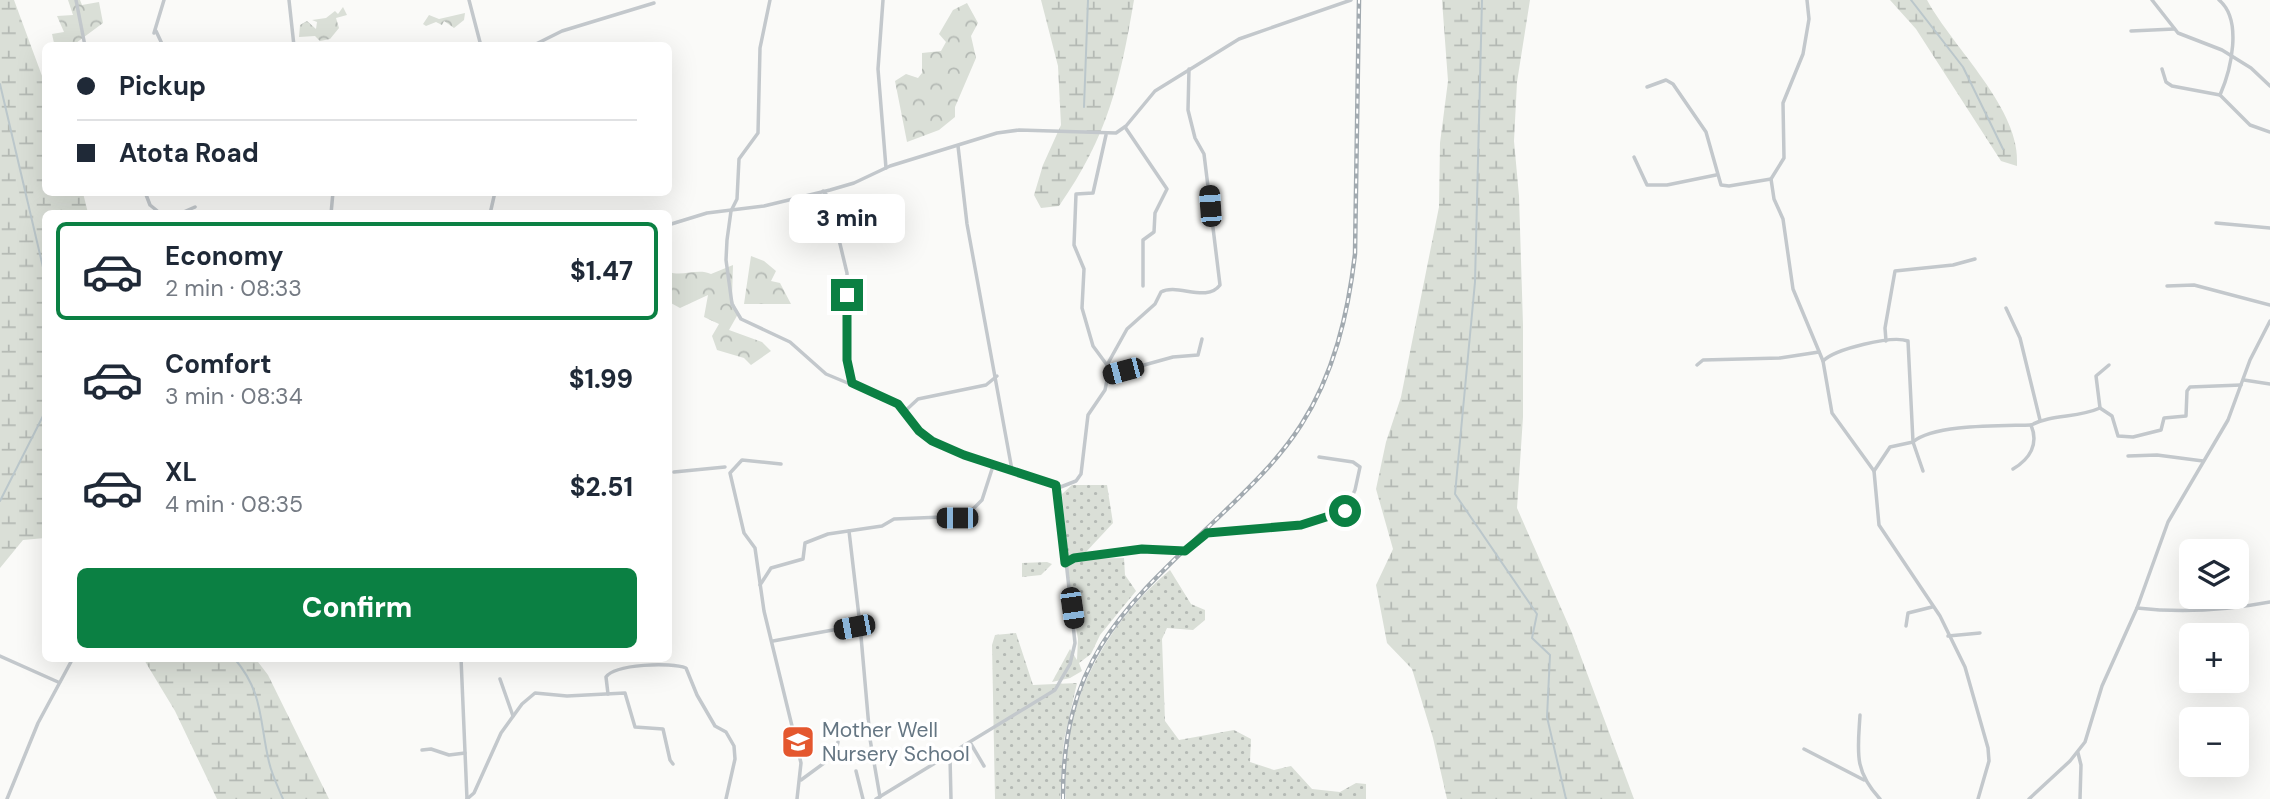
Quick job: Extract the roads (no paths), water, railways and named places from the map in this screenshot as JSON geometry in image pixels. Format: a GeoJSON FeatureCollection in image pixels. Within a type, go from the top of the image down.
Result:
{"type":"FeatureCollection","features":[{"type":"Feature","properties":{"kind":"street"},"geometry":{"type":"LineString","coordinates":[[76,0],[84,42]]}},
{"type":"Feature","properties":{"kind":"street"},"geometry":{"type":"LineString","coordinates":[[161,42],[155,32],[164,0]]}},
{"type":"Feature","properties":{"kind":"street"},"geometry":{"type":"LineString","coordinates":[[289,0],[294,42]]}},
{"type":"Feature","properties":{"kind":"street"},"geometry":{"type":"LineString","coordinates":[[468,0],[480,42]]}},
{"type":"Feature","properties":{"kind":"street"},"geometry":{"type":"LineString","coordinates":[[770,0],[760,48],[758,134],[739,159],[737,199],[731,211],[726,260],[729,293],[739,317],[790,342],[826,374],[889,399],[927,438],[993,466],[1012,470],[1058,488],[1076,481],[1082,474],[1088,415],[1105,390],[1107,365],[1128,329],[1155,304],[1161,292],[1173,287],[1187,292],[1212,291],[1220,285],[1204,154],[1195,138],[1188,110],[1189,69]]}},
{"type":"Feature","properties":{"kind":"street"},"geometry":{"type":"LineString","coordinates":[[883,0],[878,69],[886,168]]}},
{"type":"Feature","properties":{"kind":"street"},"geometry":{"type":"LineString","coordinates":[[672,224],[707,213],[731,211],[854,183],[886,168],[997,133],[1019,130],[1106,135],[1125,127],[1145,99],[1189,69],[1258,30],[1350,0]]}},
{"type":"Feature","properties":{"kind":"street"},"geometry":{"type":"LineString","coordinates":[[1807,0],[1809,19],[1803,54],[1783,103],[1784,158],[1771,179],[1774,199],[1783,219],[1793,289],[1823,361],[1832,413],[1874,471],[1879,526],[1918,579],[1965,667],[1988,748],[1989,761],[1978,799]]}},
{"type":"Feature","properties":{"kind":"street"},"geometry":{"type":"LineString","coordinates":[[2152,0],[2174,29]]}},
{"type":"Feature","properties":{"kind":"street"},"geometry":{"type":"LineString","coordinates":[[2219,0],[2225,6],[2232,29],[2220,95]]}},
{"type":"Feature","properties":{"kind":"street"},"geometry":{"type":"LineString","coordinates":[[540,42],[562,31],[654,3]]}},
{"type":"Feature","properties":{"kind":"street"},"geometry":{"type":"LineString","coordinates":[[2132,31],[2174,29],[2222,50],[2229,57],[2251,68],[2270,86]]}},
{"type":"Feature","properties":{"kind":"street"},"geometry":{"type":"LineString","coordinates":[[2162,69],[2166,82],[2172,86],[2220,95],[2255,129],[2270,132]]}},
{"type":"Feature","properties":{"kind":"street"},"geometry":{"type":"LineString","coordinates":[[1647,87],[1666,80],[1673,83],[1706,132],[1716,175],[1724,186],[1771,179]]}},
{"type":"Feature","properties":{"kind":"street"},"geometry":{"type":"LineString","coordinates":[[1125,127],[1167,189],[1156,210],[1154,232],[1143,240],[1143,286]]}},
{"type":"Feature","properties":{"kind":"street"},"geometry":{"type":"LineString","coordinates":[[1106,135],[1093,193],[1076,194],[1073,239],[1084,269],[1082,303],[1089,333],[1097,355],[1107,365]]}},
{"type":"Feature","properties":{"kind":"street"},"geometry":{"type":"LineString","coordinates":[[958,146],[967,224],[997,376],[1012,470]]}},
{"type":"Feature","properties":{"kind":"street"},"geometry":{"type":"LineString","coordinates":[[1634,157],[1647,186],[1667,185],[1716,175]]}},
{"type":"Feature","properties":{"kind":"street"},"geometry":{"type":"LineString","coordinates":[[823,191],[829,198],[847,274],[847,360],[852,383]]}},
{"type":"Feature","properties":{"kind":"street"},"geometry":{"type":"LineString","coordinates":[[188,210],[195,207]]}},
{"type":"Feature","properties":{"kind":"street"},"geometry":{"type":"LineString","coordinates":[[2216,223],[2270,228]]}},
{"type":"Feature","properties":{"kind":"street"},"geometry":{"type":"LineString","coordinates":[[1886,341],[1895,271],[1953,265],[1975,259]]}},
{"type":"Feature","properties":{"kind":"street"},"geometry":{"type":"LineString","coordinates":[[2167,286],[2194,285],[2270,306]]}},
{"type":"Feature","properties":{"kind":"street"},"geometry":{"type":"LineString","coordinates":[[2006,309],[2020,338],[2040,420]]}},
{"type":"Feature","properties":{"kind":"street"},"geometry":{"type":"LineString","coordinates":[[2029,799],[2078,753],[2085,742],[2102,686],[2137,608],[2168,522],[2228,420],[2270,321]]}},
{"type":"Feature","properties":{"kind":"street"},"geometry":{"type":"LineString","coordinates":[[1823,361],[1853,347],[1900,338],[1908,341],[1913,442],[1923,471]]}},
{"type":"Feature","properties":{"kind":"street"},"geometry":{"type":"LineString","coordinates":[[1108,375],[1179,355],[1198,355],[1202,339]]}},
{"type":"Feature","properties":{"kind":"street"},"geometry":{"type":"LineString","coordinates":[[1697,365],[1703,360],[1780,359],[1819,352]]}},
{"type":"Feature","properties":{"kind":"street"},"geometry":{"type":"LineString","coordinates":[[2109,365],[2095,376],[2100,408],[2112,416],[2118,436],[2154,434],[2160,432],[2164,418],[2186,416],[2187,390],[2190,387],[2241,385]]}},
{"type":"Feature","properties":{"kind":"street"},"geometry":{"type":"LineString","coordinates":[[904,412],[918,399],[986,385],[997,376]]}},
{"type":"Feature","properties":{"kind":"street"},"geometry":{"type":"LineString","coordinates":[[2244,380],[2270,384]]}},
{"type":"Feature","properties":{"kind":"street"},"geometry":{"type":"LineString","coordinates":[[1874,471],[1890,447],[1913,442],[1927,433],[1954,428],[2031,425],[2040,420],[2087,414],[2100,408]]}},
{"type":"Feature","properties":{"kind":"street"},"geometry":{"type":"LineString","coordinates":[[2013,469],[2031,454],[2035,435],[2031,425]]}},
{"type":"Feature","properties":{"kind":"street"},"geometry":{"type":"LineString","coordinates":[[2128,456],[2157,455],[2203,461]]}},
{"type":"Feature","properties":{"kind":"street"},"geometry":{"type":"LineString","coordinates":[[1065,563],[1074,558],[1142,549],[1185,551],[1207,533],[1301,525],[1345,511],[1355,490],[1360,467],[1353,462],[1319,457]]}},
{"type":"Feature","properties":{"kind":"street"},"geometry":{"type":"LineString","coordinates":[[781,464],[742,460],[730,471],[742,527],[755,548],[782,696],[801,763],[797,799]]}},
{"type":"Feature","properties":{"kind":"street"},"geometry":{"type":"LineString","coordinates":[[760,587],[771,568],[803,559],[806,542],[828,534],[881,526],[894,519],[962,518],[982,500],[993,466]]}},
{"type":"Feature","properties":{"kind":"street"},"geometry":{"type":"LineString","coordinates":[[674,472],[725,467]]}},
{"type":"Feature","properties":{"kind":"street"},"geometry":{"type":"LineString","coordinates":[[849,531],[870,738],[879,799],[1044,699],[1064,680],[1075,643],[1058,488]]}},
{"type":"Feature","properties":{"kind":"street"},"geometry":{"type":"LineString","coordinates":[[2137,608],[2180,611],[2202,607],[2225,609],[2270,602]]}},
{"type":"Feature","properties":{"kind":"street"},"geometry":{"type":"LineString","coordinates":[[1906,626],[1908,613],[1932,607]]}},
{"type":"Feature","properties":{"kind":"street"},"geometry":{"type":"LineString","coordinates":[[773,641],[860,625]]}},
{"type":"Feature","properties":{"kind":"street"},"geometry":{"type":"LineString","coordinates":[[1948,636],[1980,633]]}},
{"type":"Feature","properties":{"kind":"street"},"geometry":{"type":"LineString","coordinates":[[0,656],[58,681]]}},
{"type":"Feature","properties":{"kind":"street"},"geometry":{"type":"LineString","coordinates":[[7,799],[58,681],[70,662]]}},
{"type":"Feature","properties":{"kind":"street"},"geometry":{"type":"LineString","coordinates":[[461,662],[467,799]]}},
{"type":"Feature","properties":{"kind":"street"},"geometry":{"type":"LineString","coordinates":[[608,694],[606,677],[613,670],[662,663],[686,668],[697,696],[715,726],[732,739],[735,759],[726,799]]}},
{"type":"Feature","properties":{"kind":"street"},"geometry":{"type":"LineString","coordinates":[[500,679],[513,716]]}},
{"type":"Feature","properties":{"kind":"street"},"geometry":{"type":"LineString","coordinates":[[467,799],[475,791],[501,733],[532,694],[625,693],[637,729],[663,729],[673,764]]}},
{"type":"Feature","properties":{"kind":"street"},"geometry":{"type":"LineString","coordinates":[[1860,715],[1857,741],[1864,780]]}},
{"type":"Feature","properties":{"kind":"street"},"geometry":{"type":"LineString","coordinates":[[801,780],[835,754],[838,742]]}},
{"type":"Feature","properties":{"kind":"street"},"geometry":{"type":"LineString","coordinates":[[971,744],[984,766]]}},
{"type":"Feature","properties":{"kind":"street"},"geometry":{"type":"LineString","coordinates":[[422,750],[431,749],[449,755],[465,753]]}},
{"type":"Feature","properties":{"kind":"street"},"geometry":{"type":"LineString","coordinates":[[1804,749],[1864,780],[1880,799]]}},
{"type":"Feature","properties":{"kind":"street"},"geometry":{"type":"LineString","coordinates":[[2078,753],[2081,765],[2080,799]]}},
{"type":"Feature","properties":{"kind":"street"},"geometry":{"type":"LineString","coordinates":[[950,757],[951,799]]}},
{"type":"Feature","properties":{"kind":"street"},"geometry":{"type":"LineString","coordinates":[[856,771],[863,799]]}},
{"type":"Feature","properties":{"kind":"waterway"},"geometry":{"type":"LineString","coordinates":[[1084,107],[1088,0]]}},
{"type":"Feature","properties":{"kind":"waterway"},"geometry":{"type":"LineString","coordinates":[[1482,0],[1475,282],[1455,494],[1537,614],[1532,638],[1550,655],[1547,717],[1566,799]]}},
{"type":"Feature","properties":{"kind":"waterway"},"geometry":{"type":"LineString","coordinates":[[1911,0],[1963,67],[2003,149]]}},
{"type":"Feature","properties":{"kind":"waterway"},"geometry":{"type":"LineString","coordinates":[[0,84],[42,263]]}},
{"type":"Feature","properties":{"kind":"waterway"},"geometry":{"type":"LineString","coordinates":[[0,501],[42,418]]}},
{"type":"Feature","properties":{"kind":"waterway"},"geometry":{"type":"LineString","coordinates":[[237,662],[256,695],[270,767],[283,799]]}},
{"type":"Feature","properties":{"kind":"railway"},"geometry":{"type":"LineString","coordinates":[[1063,799],[1066,749],[1074,707],[1088,670],[1107,636],[1158,576],[1284,449],[1313,405],[1331,364],[1344,321],[1355,254],[1359,0]]}},
{"type":"Feature","properties":{"kind":"place","name":"Mother Well Nursery School"},"geometry":{"type":"Point","coordinates":[798,742]}}]}
